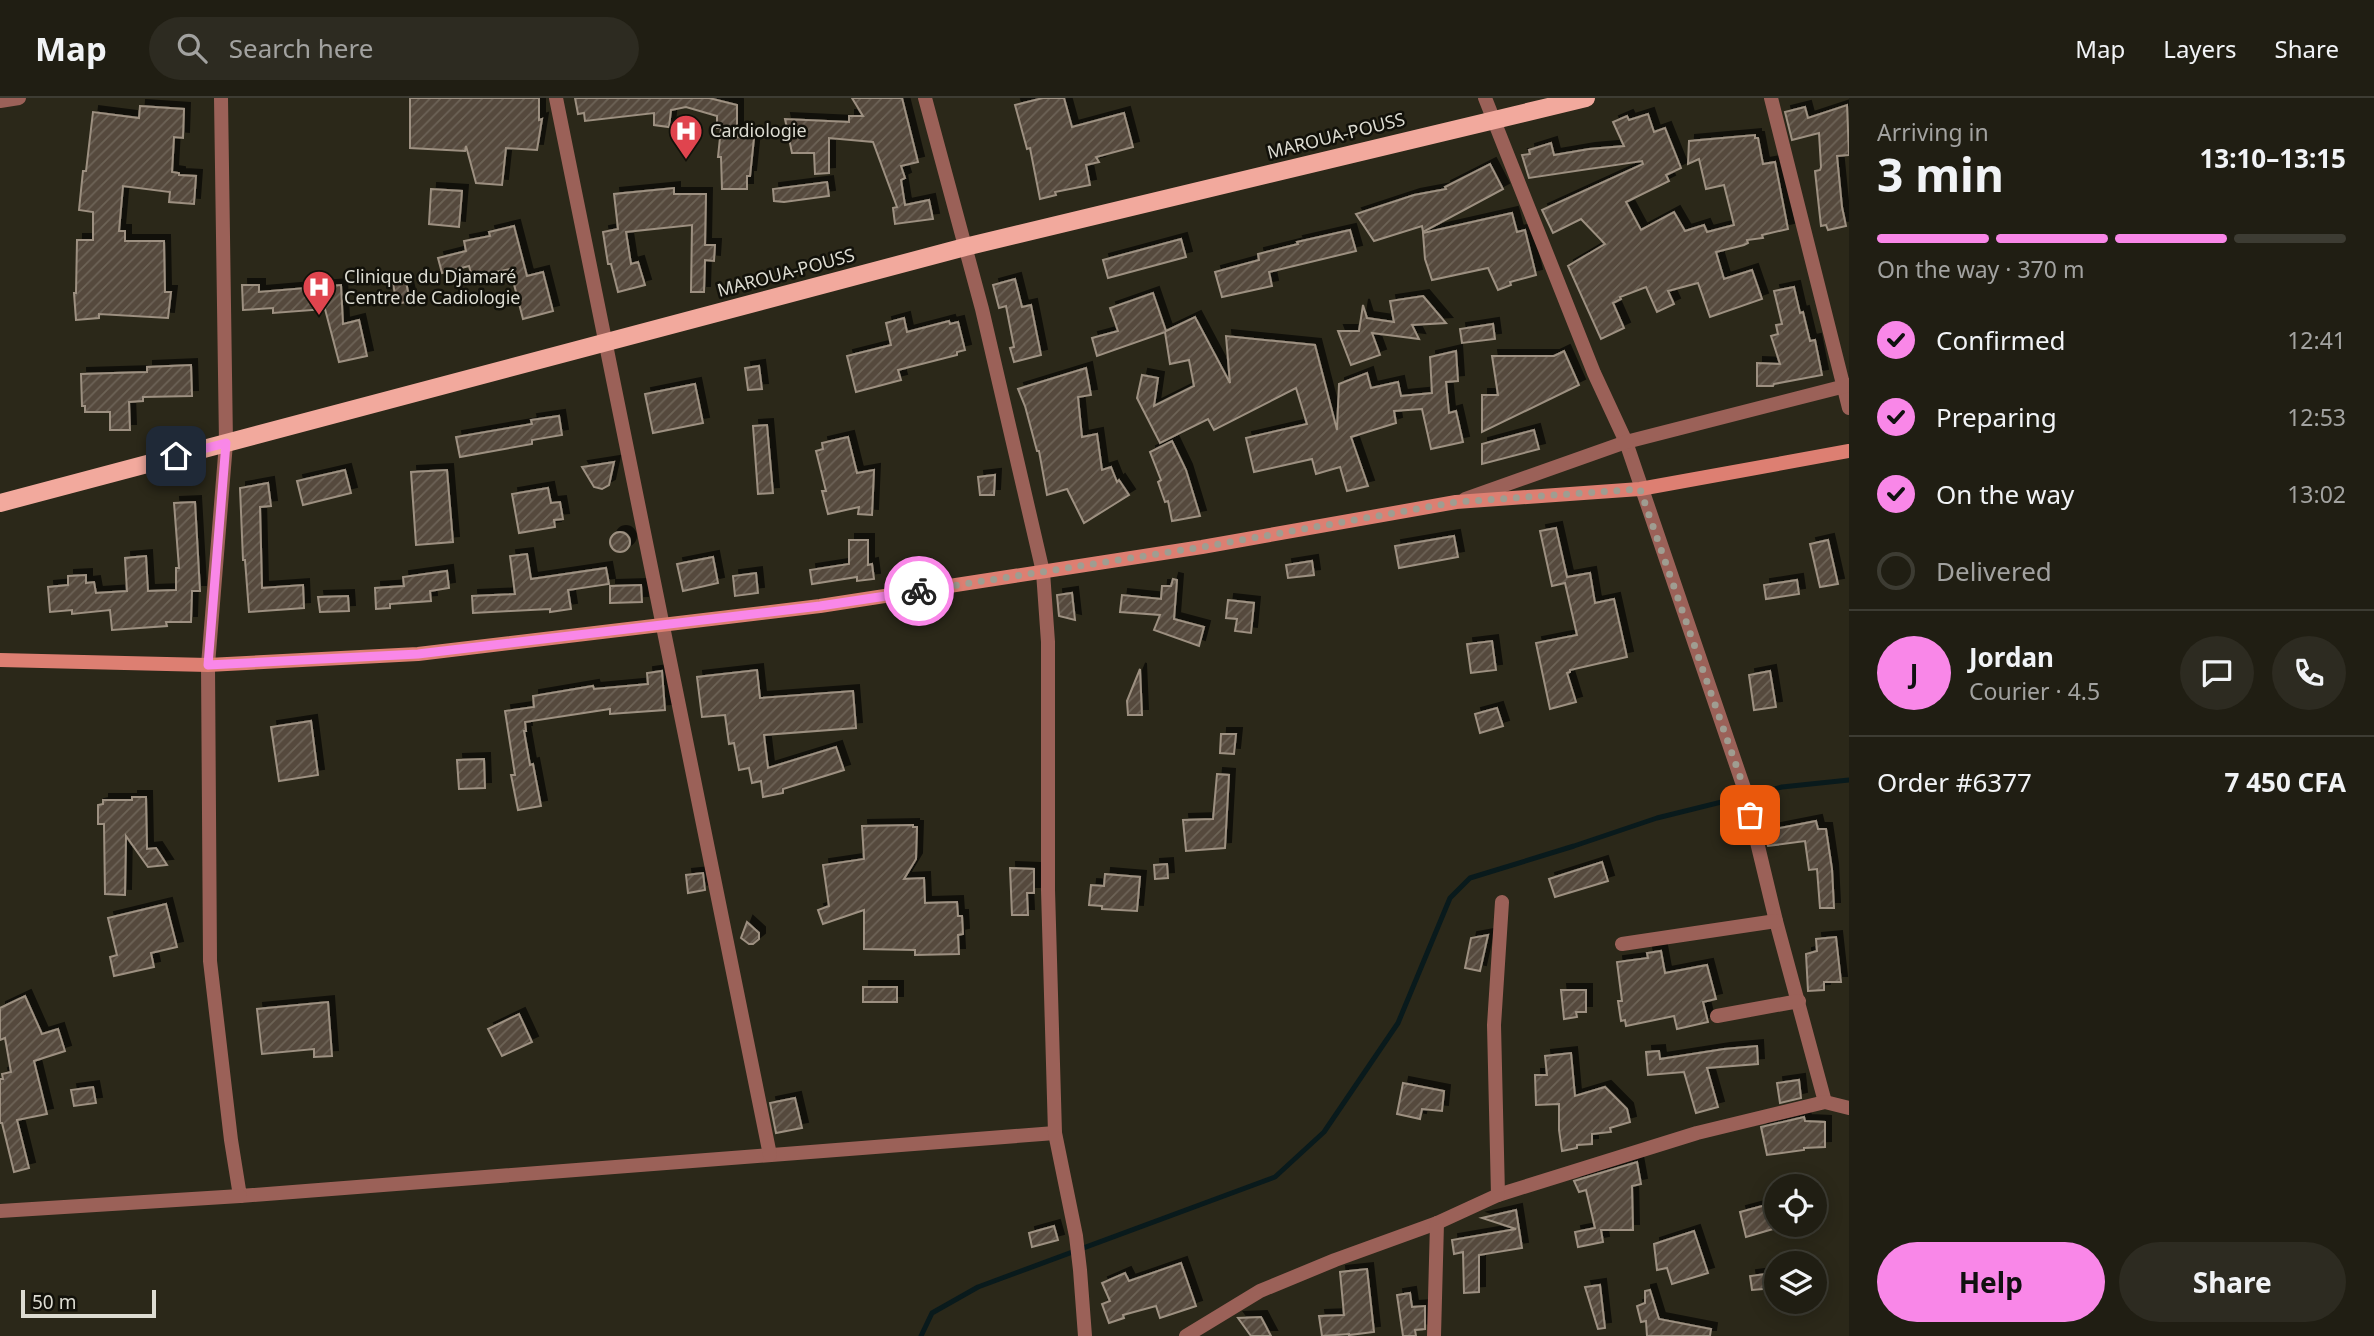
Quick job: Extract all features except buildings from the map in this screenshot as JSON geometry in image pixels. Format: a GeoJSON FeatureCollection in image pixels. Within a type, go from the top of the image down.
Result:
{"type":"FeatureCollection","features":[{"type":"Feature","properties":{"kind":"main road","name":"MAROUA-POUSS"},"geometry":{"type":"LineString","coordinates":[[0,503],[965,247],[1586,98]]}},
{"type":"Feature","properties":{"kind":"main road"},"geometry":{"type":"LineString","coordinates":[[0,660],[208,665],[418,654],[820,606],[1202,547],[1456,502],[1640,489],[1849,451]]}},
{"type":"Feature","properties":{"kind":"street"},"geometry":{"type":"LineString","coordinates":[[0,101],[19,98]]}},
{"type":"Feature","properties":{"kind":"street"},"geometry":{"type":"LineString","coordinates":[[221,98],[226,443],[208,665],[210,961],[240,1196]]}},
{"type":"Feature","properties":{"kind":"street"},"geometry":{"type":"LineString","coordinates":[[556,98],[770,1155]]}},
{"type":"Feature","properties":{"kind":"street"},"geometry":{"type":"LineString","coordinates":[[925,98],[982,309],[1043,572],[1048,642],[1048,890],[1055,1133],[1076,1236],[1085,1336]]}},
{"type":"Feature","properties":{"kind":"street"},"geometry":{"type":"LineString","coordinates":[[1485,98],[1594,373],[1626,442],[1744,788],[1776,921],[1825,1102]]}},
{"type":"Feature","properties":{"kind":"street"},"geometry":{"type":"LineString","coordinates":[[1771,98],[1846,386],[1849,408]]}},
{"type":"Feature","properties":{"kind":"street"},"geometry":{"type":"LineString","coordinates":[[1456,502],[1626,442],[1846,386]]}},
{"type":"Feature","properties":{"kind":"street"},"geometry":{"type":"LineString","coordinates":[[1498,1195],[1494,1025],[1502,902]]}},
{"type":"Feature","properties":{"kind":"street"},"geometry":{"type":"LineString","coordinates":[[1622,944],[1776,921]]}},
{"type":"Feature","properties":{"kind":"street"},"geometry":{"type":"LineString","coordinates":[[1717,1016],[1799,1001]]}},
{"type":"Feature","properties":{"kind":"street"},"geometry":{"type":"LineString","coordinates":[[1186,1336],[1261,1291],[1335,1260],[1437,1223],[1498,1195],[1697,1133],[1825,1102],[1849,1108]]}},
{"type":"Feature","properties":{"kind":"street"},"geometry":{"type":"LineString","coordinates":[[0,1212],[1055,1133]]}},
{"type":"Feature","properties":{"kind":"street"},"geometry":{"type":"LineString","coordinates":[[1434,1336],[1437,1223]]}},
{"type":"Feature","properties":{"kind":"waterway"},"geometry":{"type":"LineString","coordinates":[[921,1336],[932,1313],[978,1287],[1275,1177],[1324,1132],[1398,1023],[1450,898],[1470,878],[1657,818],[1782,787],[1849,780]]}},
{"type":"Feature","properties":{"kind":"way so far"},"geometry":{"type":"LineString","coordinates":[[919,591],[1202,547],[1456,502],[1640,489],[1744,788],[1750,815]]}},
{"type":"Feature","properties":{"kind":"place","name":"Cardiologie"},"geometry":{"type":"Point","coordinates":[686,161]}},
{"type":"Feature","properties":{"kind":"place","name":"Clinique du Djamaré Centre de Cadiologie"},"geometry":{"type":"Point","coordinates":[319,317]}},
{"type":"Feature","properties":{"kind":"route"},"geometry":{"type":"LineString","coordinates":[[176,456],[226,443],[208,665],[418,654],[820,606],[919,591]]}}]}
